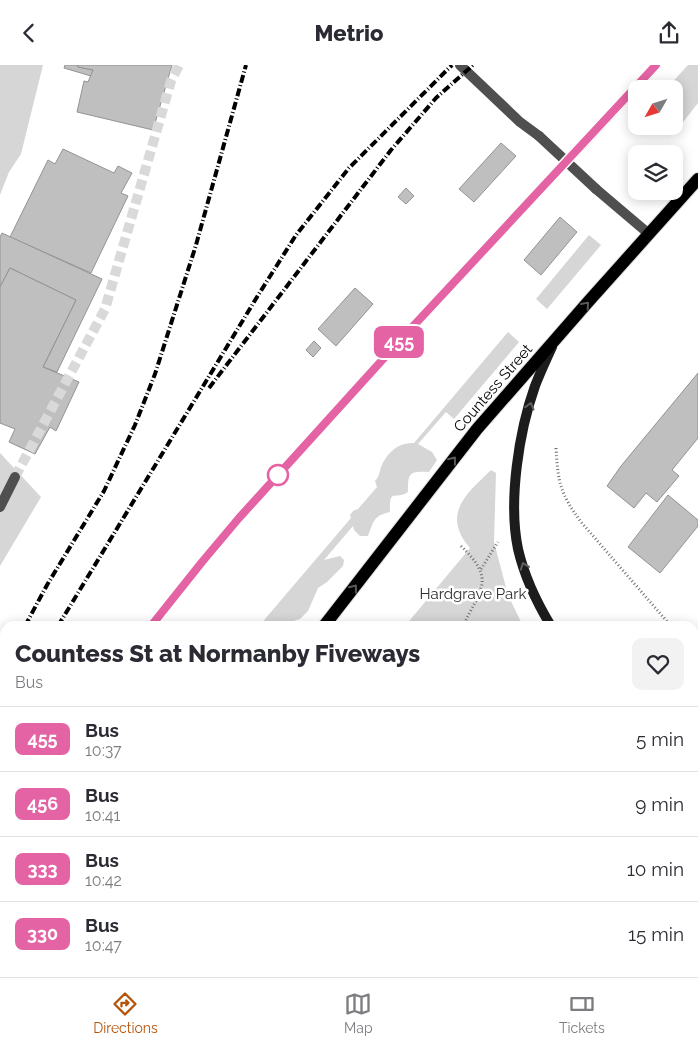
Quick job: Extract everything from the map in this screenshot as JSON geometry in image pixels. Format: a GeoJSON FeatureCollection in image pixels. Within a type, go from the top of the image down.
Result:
{"type":"FeatureCollection","features":[{"type":"Feature","properties":{"kind":"main road","name":"Countess Street"},"geometry":{"type":"LineString","coordinates":[[328,621],[477,429],[698,179]]}},
{"type":"Feature","properties":{"kind":"main road"},"geometry":{"type":"LineString","coordinates":[[548,621],[534,593],[518,549],[515,505],[520,448],[526,420],[535,387],[554,342]]}},
{"type":"Feature","properties":{"kind":"street"},"geometry":{"type":"LineString","coordinates":[[460,65],[520,122],[540,135],[596,189],[649,234]]}},
{"type":"Feature","properties":{"kind":"street"},"geometry":{"type":"LineString","coordinates":[[581,147],[656,65]]}},
{"type":"Feature","properties":{"kind":"street"},"geometry":{"type":"LineString","coordinates":[[0,507],[15,477]]}},
{"type":"Feature","properties":{"kind":"path"},"geometry":{"type":"LineString","coordinates":[[556,448],[560,483],[568,504],[581,522],[667,621]]}},
{"type":"Feature","properties":{"kind":"path"},"geometry":{"type":"LineString","coordinates":[[481,569],[501,536]]}},
{"type":"Feature","properties":{"kind":"path"},"geometry":{"type":"LineString","coordinates":[[461,546],[476,561],[483,577],[483,585],[465,621]]}},
{"type":"Feature","properties":{"kind":"green space"},"geometry":{"type":"Polygon","coordinates":[[[0,65],[43,65],[21,154],[9,172],[0,195],[0,65]]]}},
{"type":"Feature","properties":{"kind":"green space"},"geometry":{"type":"Polygon","coordinates":[[[688,65],[698,65],[698,103],[683,122],[683,80],[674,80],[688,65]]]}},
{"type":"Feature","properties":{"kind":"green space"},"geometry":{"type":"Polygon","coordinates":[[[589,235],[601,245],[547,309],[536,299],[589,235]]]}},
{"type":"Feature","properties":{"kind":"green space"},"geometry":{"type":"Polygon","coordinates":[[[508,332],[519,342],[454,419],[446,412],[418,444],[432,452],[437,460],[429,472],[411,474],[408,481],[408,492],[392,497],[390,512],[377,517],[368,536],[360,536],[353,526],[324,560],[340,556],[344,560],[343,566],[318,588],[308,611],[300,619],[294,621],[263,621],[351,518],[350,515],[353,511],[358,509],[377,487],[375,481],[390,453],[403,444],[414,443],[508,332]]]}},
{"type":"Feature","properties":{"kind":"green space"},"geometry":{"type":"Polygon","coordinates":[[[0,453],[41,497],[0,566],[0,453]]]}},
{"type":"Feature","properties":{"kind":"green space","name":"Hardgrave Park"},"geometry":{"type":"Polygon","coordinates":[[[491,470],[496,473],[494,542],[508,595],[521,621],[409,621],[470,548],[461,535],[457,516],[464,499],[491,470]]]}},
{"type":"Feature","properties":{"kind":"building"},"geometry":{"type":"Polygon","coordinates":[[[65,65],[78,65],[78,67],[93,70],[91,76],[64,68],[65,65]]]}},
{"type":"Feature","properties":{"kind":"building"},"geometry":{"type":"Polygon","coordinates":[[[78,65],[172,65],[153,130],[77,112],[84,81],[88,82],[93,70],[78,67],[78,65]]]}},
{"type":"Feature","properties":{"kind":"building"},"geometry":{"type":"Polygon","coordinates":[[[501,143],[516,156],[474,202],[459,189],[501,143]]]}},
{"type":"Feature","properties":{"kind":"building"},"geometry":{"type":"Polygon","coordinates":[[[63,149],[114,173],[118,166],[132,173],[121,193],[128,196],[91,273],[10,237],[48,160],[55,164],[63,149]]]}},
{"type":"Feature","properties":{"kind":"building"},"geometry":{"type":"Polygon","coordinates":[[[406,188],[414,196],[406,204],[398,197],[406,188]]]}},
{"type":"Feature","properties":{"kind":"building"},"geometry":{"type":"Polygon","coordinates":[[[560,217],[577,232],[541,275],[524,260],[560,217]]]}},
{"type":"Feature","properties":{"kind":"building"},"geometry":{"type":"Polygon","coordinates":[[[2,233],[102,279],[57,372],[43,367],[76,300],[10,268],[0,287],[0,237],[2,233]]]}},
{"type":"Feature","properties":{"kind":"building"},"geometry":{"type":"Polygon","coordinates":[[[10,268],[76,300],[43,367],[79,382],[56,431],[50,427],[35,454],[9,442],[15,429],[0,423],[0,287],[10,268]]]}},
{"type":"Feature","properties":{"kind":"building"},"geometry":{"type":"Polygon","coordinates":[[[355,288],[373,304],[336,346],[318,329],[355,288]]]}},
{"type":"Feature","properties":{"kind":"building"},"geometry":{"type":"Polygon","coordinates":[[[314,341],[321,348],[313,357],[306,350],[314,341]]]}},
{"type":"Feature","properties":{"kind":"building"},"geometry":{"type":"Polygon","coordinates":[[[698,373],[698,438],[672,470],[679,476],[657,502],[646,493],[634,508],[607,486],[621,466],[698,373]]]}},
{"type":"Feature","properties":{"kind":"building"},"geometry":{"type":"Polygon","coordinates":[[[668,495],[698,520],[698,526],[660,573],[628,547],[668,495]]]}},
{"type":"Feature","properties":{"kind":"tunnel"},"geometry":{"type":"LineString","coordinates":[[15,477],[105,309],[171,81],[179,65]]}},
{"type":"Feature","properties":{"kind":"railway"},"geometry":{"type":"LineString","coordinates":[[28,621],[47,585],[104,491],[135,425],[155,374],[196,245],[246,65]]}},
{"type":"Feature","properties":{"kind":"railway"},"geometry":{"type":"LineString","coordinates":[[61,621],[296,235],[349,168],[452,65]]}},
{"type":"Feature","properties":{"kind":"railway"},"geometry":{"type":"LineString","coordinates":[[209,388],[391,150],[436,98],[473,65]]}},
{"type":"Feature","properties":{"kind":"bus line","name":"455"},"geometry":{"type":"LineString","coordinates":[[155,621],[239,518],[404,336],[656,65]]}}]}
